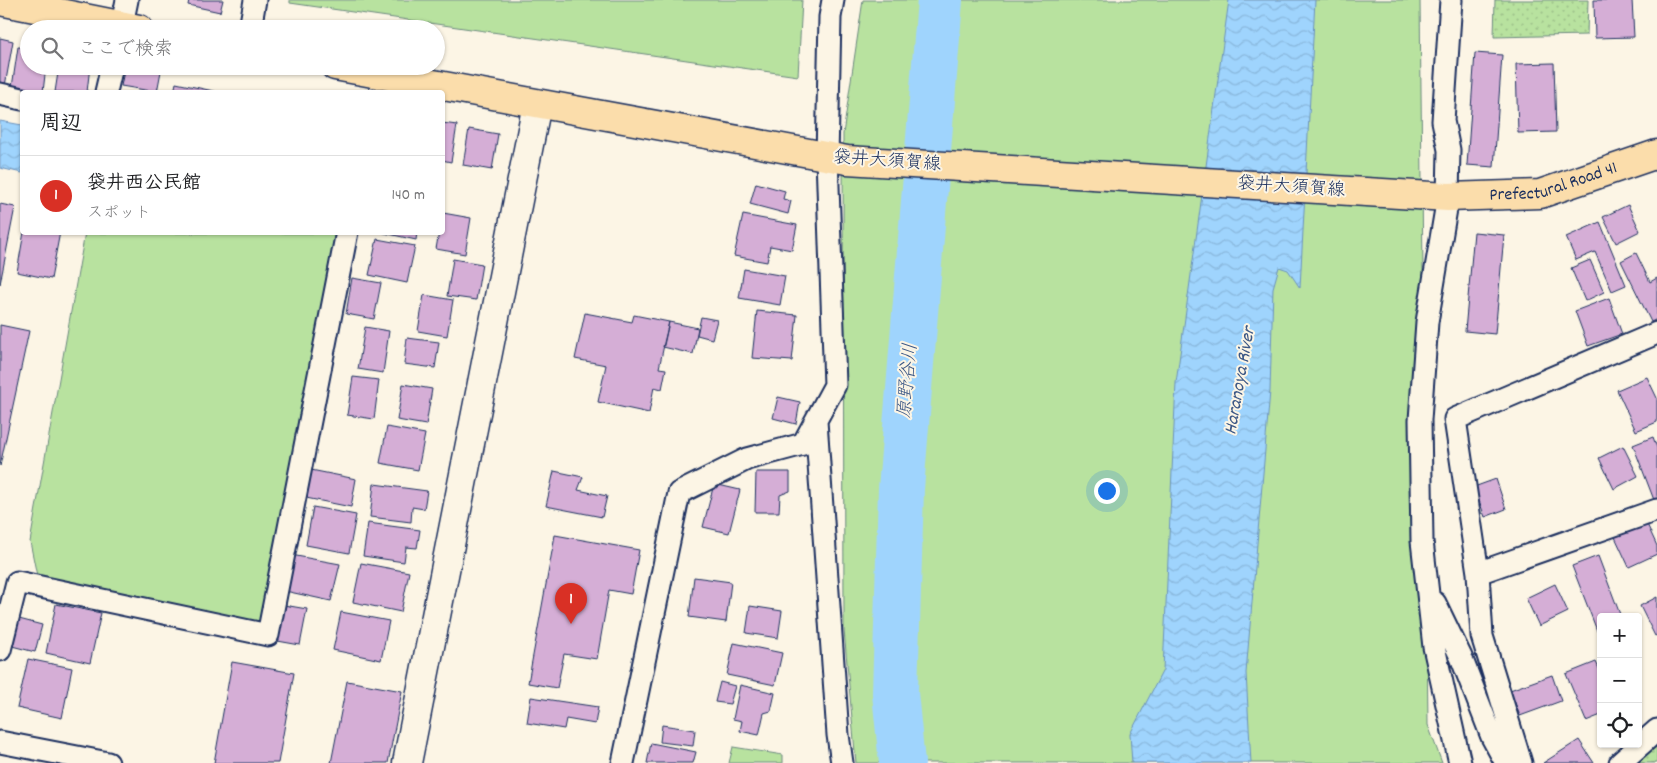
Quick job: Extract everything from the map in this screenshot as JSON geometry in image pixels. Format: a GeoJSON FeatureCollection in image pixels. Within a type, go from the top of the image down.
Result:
{"type":"FeatureCollection","features":[{"type":"Feature","properties":{"kind":"main road"},"geometry":{"type":"LineString","coordinates":[[0,1],[121,20]]}},
{"type":"Feature","properties":{"kind":"main road","name":"袋井大須賀線"},"geometry":{"type":"LineString","coordinates":[[356,75],[377,84],[425,90]]}},
{"type":"Feature","properties":{"kind":"main road","name":"袋井大須賀線"},"geometry":{"type":"LineString","coordinates":[[445,92],[537,104],[837,159],[1448,197]]}},
{"type":"Feature","properties":{"kind":"main road","name":"Prefectural Road 41"},"geometry":{"type":"LineString","coordinates":[[1448,197],[1540,194],[1657,154]]}},
{"type":"Feature","properties":{"kind":"street"},"geometry":{"type":"LineString","coordinates":[[252,20],[255,0]]}},
{"type":"Feature","properties":{"kind":"street"},"geometry":{"type":"LineString","coordinates":[[623,763],[679,493],[747,460],[803,444],[835,385],[837,159],[830,17],[833,0]]}},
{"type":"Feature","properties":{"kind":"street"},"geometry":{"type":"LineString","coordinates":[[1451,0],[1443,121],[1449,150],[1448,197],[1427,322],[1420,420],[1422,541],[1434,647],[1460,763]]}},
{"type":"Feature","properties":{"kind":"street"},"geometry":{"type":"LineString","coordinates":[[106,90],[110,75]]}},
{"type":"Feature","properties":{"kind":"street"},"geometry":{"type":"LineString","coordinates":[[0,94],[20,99]]}},
{"type":"Feature","properties":{"kind":"street"},"geometry":{"type":"LineString","coordinates":[[407,763],[537,104]]}},
{"type":"Feature","properties":{"kind":"street"},"geometry":{"type":"LineString","coordinates":[[0,650],[17,582],[268,635],[346,235]]}},
{"type":"Feature","properties":{"kind":"street"},"geometry":{"type":"LineString","coordinates":[[1520,763],[1482,636],[1478,572],[1454,419],[1657,333]]}},
{"type":"Feature","properties":{"kind":"street"},"geometry":{"type":"LineString","coordinates":[[816,421],[837,725],[842,763]]}},
{"type":"Feature","properties":{"kind":"street"},"geometry":{"type":"LineString","coordinates":[[1478,572],[1657,510]]}},
{"type":"Feature","properties":{"kind":"street"},"geometry":{"type":"LineString","coordinates":[[1428,587],[1461,657],[1492,736],[1506,763]]}},
{"type":"Feature","properties":{"kind":"street"},"geometry":{"type":"LineString","coordinates":[[1620,763],[1657,730]]}},
{"type":"Feature","properties":{"kind":"street"},"geometry":{"type":"LineString","coordinates":[[0,742],[108,763]]}},
{"type":"Feature","properties":{"kind":"green space"},"geometry":{"type":"Polygon","coordinates":[[[290,0],[802,0],[798,76],[445,25],[445,20],[408,20],[290,3],[290,0]]]}},
{"type":"Feature","properties":{"kind":"green space"},"geometry":{"type":"Polygon","coordinates":[[[863,0],[1420,0],[1428,725],[1442,763],[856,763],[844,630],[843,134],[863,0]]]}},
{"type":"Feature","properties":{"kind":"green space"},"geometry":{"type":"Polygon","coordinates":[[[1495,0],[1588,0],[1587,35],[1494,37],[1495,0]]]}},
{"type":"Feature","properties":{"kind":"green space"},"geometry":{"type":"Polygon","coordinates":[[[85,235],[343,235],[260,629],[37,576],[30,542],[85,235]]]}},
{"type":"Feature","properties":{"kind":"green space"},"geometry":{"type":"Polygon","coordinates":[[[1657,740],[1657,763],[1635,763],[1657,740]]]}},
{"type":"Feature","properties":{"kind":"green space"},"geometry":{"type":"Polygon","coordinates":[[[733,747],[783,755],[783,763],[729,763],[733,747]]]}},
{"type":"Feature","properties":{"kind":"water","name":"Haranoya River"},"geometry":{"type":"Polygon","coordinates":[[[1229,0],[1315,0],[1300,288],[1288,270],[1279,267],[1273,288],[1270,391],[1246,673],[1251,763],[1132,763],[1130,734],[1163,670],[1176,383],[1229,0]]]}},
{"type":"Feature","properties":{"kind":"water"},"geometry":{"type":"Polygon","coordinates":[[[0,121],[20,125],[20,173],[0,168],[0,121]]]}},
{"type":"Feature","properties":{"kind":"building"},"geometry":{"type":"Polygon","coordinates":[[[189,0],[223,0],[220,12],[188,5],[189,0]]]}},
{"type":"Feature","properties":{"kind":"building"},"geometry":{"type":"Polygon","coordinates":[[[1594,0],[1632,0],[1634,37],[1595,38],[1594,0]]]}},
{"type":"Feature","properties":{"kind":"building"},"geometry":{"type":"Polygon","coordinates":[[[0,38],[13,41],[5,86],[0,85],[0,38]]]}},
{"type":"Feature","properties":{"kind":"building"},"geometry":{"type":"Polygon","coordinates":[[[18,47],[20,47],[20,75],[45,75],[43,90],[20,90],[20,93],[11,94],[18,47]]]}},
{"type":"Feature","properties":{"kind":"building"},"geometry":{"type":"Polygon","coordinates":[[[1475,53],[1502,55],[1494,167],[1467,165],[1475,53]]]}},
{"type":"Feature","properties":{"kind":"building"},"geometry":{"type":"Polygon","coordinates":[[[1554,63],[1556,132],[1518,133],[1516,64],[1554,63]]]}},
{"type":"Feature","properties":{"kind":"building"},"geometry":{"type":"Polygon","coordinates":[[[58,75],[89,75],[87,90],[55,90],[58,75]]]}},
{"type":"Feature","properties":{"kind":"building"},"geometry":{"type":"Polygon","coordinates":[[[123,75],[160,75],[157,90],[121,86],[123,75]]]}},
{"type":"Feature","properties":{"kind":"building"},"geometry":{"type":"Polygon","coordinates":[[[176,83],[209,90],[174,90],[176,83]]]}},
{"type":"Feature","properties":{"kind":"building"},"geometry":{"type":"Polygon","coordinates":[[[445,123],[457,125],[451,162],[445,161],[445,123]]]}},
{"type":"Feature","properties":{"kind":"building"},"geometry":{"type":"Polygon","coordinates":[[[469,129],[498,134],[492,170],[463,165],[469,129]]]}},
{"type":"Feature","properties":{"kind":"building"},"geometry":{"type":"Polygon","coordinates":[[[756,183],[785,191],[783,199],[791,201],[788,214],[750,204],[756,183]]]}},
{"type":"Feature","properties":{"kind":"building"},"geometry":{"type":"Polygon","coordinates":[[[0,204],[15,207],[0,284],[0,204]]]}},
{"type":"Feature","properties":{"kind":"building"},"geometry":{"type":"Polygon","coordinates":[[[1628,205],[1640,231],[1616,243],[1603,217],[1628,205]]]}},
{"type":"Feature","properties":{"kind":"building"},"geometry":{"type":"Polygon","coordinates":[[[445,213],[471,218],[465,254],[436,249],[438,235],[445,235],[445,213]]]}},
{"type":"Feature","properties":{"kind":"building"},"geometry":{"type":"Polygon","coordinates":[[[743,215],[797,225],[792,250],[770,246],[767,262],[734,256],[743,215]]]}},
{"type":"Feature","properties":{"kind":"building"},"geometry":{"type":"Polygon","coordinates":[[[1600,222],[1626,285],[1612,291],[1595,252],[1576,260],[1566,237],[1600,222]]]}},
{"type":"Feature","properties":{"kind":"building"},"geometry":{"type":"Polygon","coordinates":[[[1474,232],[1504,235],[1495,334],[1465,331],[1474,232]]]}},
{"type":"Feature","properties":{"kind":"building"},"geometry":{"type":"Polygon","coordinates":[[[23,235],[59,235],[51,279],[17,272],[23,235]]]}},
{"type":"Feature","properties":{"kind":"building"},"geometry":{"type":"Polygon","coordinates":[[[394,235],[417,235],[416,240],[394,235]]]}},
{"type":"Feature","properties":{"kind":"building"},"geometry":{"type":"Polygon","coordinates":[[[377,239],[415,246],[407,283],[369,275],[377,239]]]}},
{"type":"Feature","properties":{"kind":"building"},"geometry":{"type":"Polygon","coordinates":[[[1636,253],[1650,282],[1657,278],[1657,319],[1651,322],[1621,261],[1636,253]]]}},
{"type":"Feature","properties":{"kind":"building"},"geometry":{"type":"Polygon","coordinates":[[[453,259],[482,264],[476,300],[447,296],[453,259]]]}},
{"type":"Feature","properties":{"kind":"building"},"geometry":{"type":"Polygon","coordinates":[[[1590,260],[1604,292],[1585,301],[1571,268],[1590,260]]]}},
{"type":"Feature","properties":{"kind":"building"},"geometry":{"type":"Polygon","coordinates":[[[744,269],[785,276],[780,305],[739,298],[744,269]]]}},
{"type":"Feature","properties":{"kind":"building"},"geometry":{"type":"Polygon","coordinates":[[[352,278],[381,283],[374,319],[346,314],[352,278]]]}},
{"type":"Feature","properties":{"kind":"building"},"geometry":{"type":"Polygon","coordinates":[[[424,295],[453,300],[447,336],[418,331],[424,295]]]}},
{"type":"Feature","properties":{"kind":"building"},"geometry":{"type":"Polygon","coordinates":[[[1609,298],[1622,334],[1588,346],[1575,311],[1609,298]]]}},
{"type":"Feature","properties":{"kind":"building"},"geometry":{"type":"Polygon","coordinates":[[[757,311],[797,315],[792,361],[752,358],[757,311]]]}},
{"type":"Feature","properties":{"kind":"building"},"geometry":{"type":"Polygon","coordinates":[[[585,313],[632,322],[634,315],[669,322],[659,368],[666,369],[662,389],[654,387],[649,413],[598,402],[606,365],[575,359],[585,313]]]}},
{"type":"Feature","properties":{"kind":"building"},"geometry":{"type":"Polygon","coordinates":[[[701,317],[717,320],[712,339],[697,335],[701,317]]]}},
{"type":"Feature","properties":{"kind":"building"},"geometry":{"type":"Polygon","coordinates":[[[669,322],[698,328],[693,354],[663,347],[669,322]]]}},
{"type":"Feature","properties":{"kind":"building"},"geometry":{"type":"Polygon","coordinates":[[[0,325],[29,331],[0,466],[0,325]]]}},
{"type":"Feature","properties":{"kind":"building"},"geometry":{"type":"Polygon","coordinates":[[[365,327],[389,331],[383,373],[358,369],[365,327]]]}},
{"type":"Feature","properties":{"kind":"building"},"geometry":{"type":"Polygon","coordinates":[[[407,338],[439,342],[435,368],[404,364],[407,338]]]}},
{"type":"Feature","properties":{"kind":"building"},"geometry":{"type":"Polygon","coordinates":[[[353,377],[379,380],[374,419],[347,415],[353,377]]]}},
{"type":"Feature","properties":{"kind":"building"},"geometry":{"type":"Polygon","coordinates":[[[1647,377],[1657,398],[1657,422],[1636,431],[1617,390],[1647,377]]]}},
{"type":"Feature","properties":{"kind":"building"},"geometry":{"type":"Polygon","coordinates":[[[403,384],[432,389],[426,425],[397,420],[403,384]]]}},
{"type":"Feature","properties":{"kind":"building"},"geometry":{"type":"Polygon","coordinates":[[[778,397],[800,402],[796,424],[773,418],[778,397]]]}},
{"type":"Feature","properties":{"kind":"building"},"geometry":{"type":"Polygon","coordinates":[[[387,427],[425,434],[418,470],[380,463],[387,427]]]}},
{"type":"Feature","properties":{"kind":"building"},"geometry":{"type":"Polygon","coordinates":[[[1653,437],[1657,448],[1657,499],[1654,500],[1633,445],[1653,437]]]}},
{"type":"Feature","properties":{"kind":"building"},"geometry":{"type":"Polygon","coordinates":[[[1623,446],[1638,476],[1614,489],[1599,458],[1623,446]]]}},
{"type":"Feature","properties":{"kind":"building"},"geometry":{"type":"Polygon","coordinates":[[[311,470],[356,479],[351,507],[306,498],[311,470]]]}},
{"type":"Feature","properties":{"kind":"building"},"geometry":{"type":"Polygon","coordinates":[[[554,471],[583,477],[578,490],[607,496],[602,517],[546,506],[554,471]]]}},
{"type":"Feature","properties":{"kind":"building"},"geometry":{"type":"Polygon","coordinates":[[[756,472],[790,472],[790,491],[780,495],[779,512],[755,512],[756,472]]]}},
{"type":"Feature","properties":{"kind":"building"},"geometry":{"type":"Polygon","coordinates":[[[1496,479],[1506,509],[1485,517],[1474,487],[1496,479]]]}},
{"type":"Feature","properties":{"kind":"building"},"geometry":{"type":"Polygon","coordinates":[[[374,484],[427,491],[424,509],[412,507],[411,522],[370,517],[374,484]]]}},
{"type":"Feature","properties":{"kind":"building"},"geometry":{"type":"Polygon","coordinates":[[[714,484],[740,490],[729,533],[703,527],[714,484]]]}},
{"type":"Feature","properties":{"kind":"building"},"geometry":{"type":"Polygon","coordinates":[[[313,507],[356,515],[349,553],[306,545],[313,507]]]}},
{"type":"Feature","properties":{"kind":"building"},"geometry":{"type":"Polygon","coordinates":[[[1646,522],[1657,546],[1657,554],[1629,567],[1615,537],[1646,522]]]}},
{"type":"Feature","properties":{"kind":"building"},"geometry":{"type":"Polygon","coordinates":[[[368,523],[420,530],[417,548],[406,547],[404,562],[363,556],[368,523]]]}},
{"type":"Feature","properties":{"kind":"building"},"geometry":{"type":"Polygon","coordinates":[[[555,535],[639,550],[631,594],[609,590],[597,659],[564,654],[557,688],[528,683],[555,535]]]}},
{"type":"Feature","properties":{"kind":"building"},"geometry":{"type":"Polygon","coordinates":[[[291,555],[340,564],[331,601],[285,591],[291,555]]]}},
{"type":"Feature","properties":{"kind":"building"},"geometry":{"type":"Polygon","coordinates":[[[1598,556],[1619,613],[1597,613],[1597,631],[1572,566],[1598,556]]]}},
{"type":"Feature","properties":{"kind":"building"},"geometry":{"type":"Polygon","coordinates":[[[361,563],[409,572],[401,612],[353,602],[361,563]]]}},
{"type":"Feature","properties":{"kind":"building"},"geometry":{"type":"Polygon","coordinates":[[[694,577],[731,582],[726,622],[689,617],[694,577]]]}},
{"type":"Feature","properties":{"kind":"building"},"geometry":{"type":"Polygon","coordinates":[[[1555,584],[1568,612],[1539,626],[1526,598],[1555,584]]]}},
{"type":"Feature","properties":{"kind":"building"},"geometry":{"type":"Polygon","coordinates":[[[1657,597],[1657,635],[1655,636],[1640,606],[1657,597]]]}},
{"type":"Feature","properties":{"kind":"building"},"geometry":{"type":"Polygon","coordinates":[[[56,604],[101,613],[90,663],[46,653],[56,604]]]}},
{"type":"Feature","properties":{"kind":"building"},"geometry":{"type":"Polygon","coordinates":[[[278,604],[307,609],[300,645],[272,640],[278,604]]]}},
{"type":"Feature","properties":{"kind":"building"},"geometry":{"type":"Polygon","coordinates":[[[750,606],[782,611],[778,638],[746,633],[750,606]]]}},
{"type":"Feature","properties":{"kind":"building"},"geometry":{"type":"Polygon","coordinates":[[[341,612],[389,621],[381,660],[333,650],[341,612]]]}},
{"type":"Feature","properties":{"kind":"building"},"geometry":{"type":"Polygon","coordinates":[[[19,619],[42,625],[35,652],[12,646],[19,619]]]}},
{"type":"Feature","properties":{"kind":"building"},"geometry":{"type":"Polygon","coordinates":[[[734,643],[782,653],[775,685],[727,675],[734,643]]]}},
{"type":"Feature","properties":{"kind":"building"},"geometry":{"type":"Polygon","coordinates":[[[28,659],[72,668],[62,718],[17,708],[28,659]]]}},
{"type":"Feature","properties":{"kind":"building"},"geometry":{"type":"Polygon","coordinates":[[[232,662],[294,673],[278,763],[214,763],[232,662]]]}},
{"type":"Feature","properties":{"kind":"building"},"geometry":{"type":"Polygon","coordinates":[[[1596,662],[1597,717],[1586,721],[1566,674],[1596,662]]]}},
{"type":"Feature","properties":{"kind":"building"},"geometry":{"type":"Polygon","coordinates":[[[1552,675],[1561,701],[1520,716],[1510,690],[1552,675]]]}},
{"type":"Feature","properties":{"kind":"building"},"geometry":{"type":"Polygon","coordinates":[[[347,681],[402,691],[388,763],[331,763],[347,681]]]}},
{"type":"Feature","properties":{"kind":"building"},"geometry":{"type":"Polygon","coordinates":[[[720,682],[735,686],[730,704],[715,702],[720,682]]]}},
{"type":"Feature","properties":{"kind":"building"},"geometry":{"type":"Polygon","coordinates":[[[740,685],[775,693],[771,711],[764,713],[759,735],[740,731],[742,721],[733,719],[740,685]]]}},
{"type":"Feature","properties":{"kind":"building"},"geometry":{"type":"Polygon","coordinates":[[[531,697],[598,707],[595,724],[566,719],[564,729],[527,723],[531,697]]]}},
{"type":"Feature","properties":{"kind":"building"},"geometry":{"type":"Polygon","coordinates":[[[662,725],[695,730],[693,746],[660,742],[662,725]]]}},
{"type":"Feature","properties":{"kind":"building"},"geometry":{"type":"Polygon","coordinates":[[[1579,740],[1594,763],[1543,763],[1579,740]]]}},
{"type":"Feature","properties":{"kind":"building"},"geometry":{"type":"Polygon","coordinates":[[[651,743],[696,752],[693,763],[647,763],[651,743]]]}},
{"type":"Feature","properties":{"kind":"waterway","name":"原野谷川"},"geometry":{"type":"LineString","coordinates":[[902,763],[895,693],[901,489],[940,0]]}},
{"type":"Feature","properties":{"kind":"place","name":"袋井西公民館"},"geometry":{"type":"Point","coordinates":[571,624]}}]}
